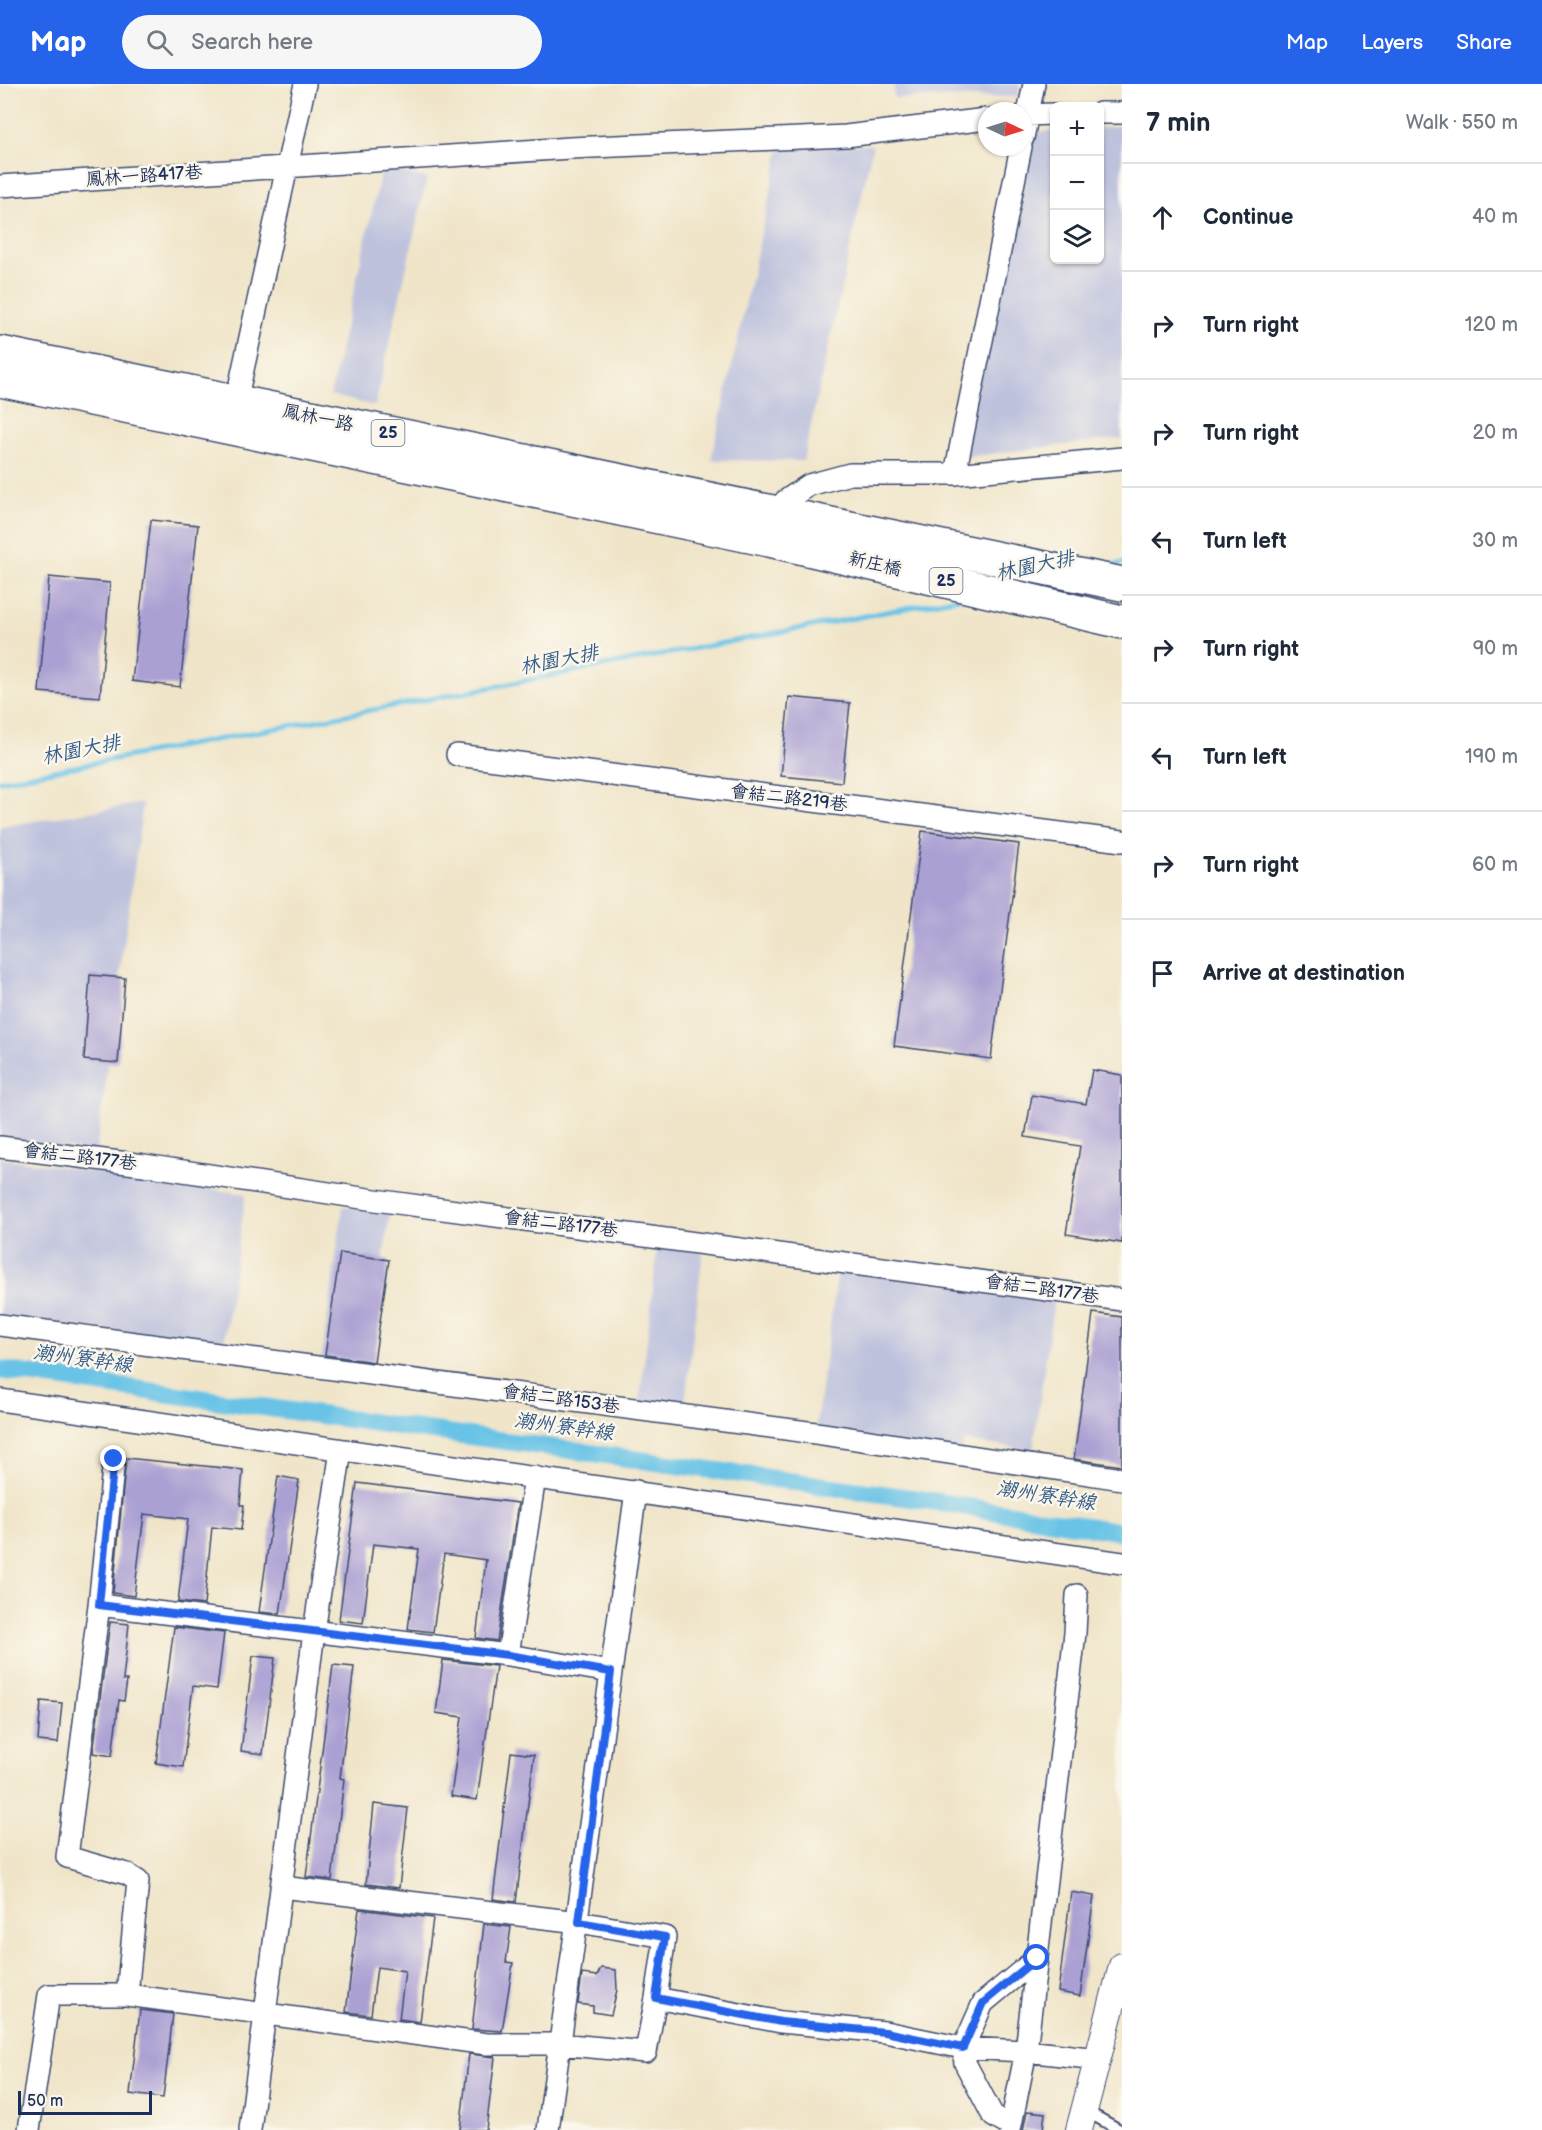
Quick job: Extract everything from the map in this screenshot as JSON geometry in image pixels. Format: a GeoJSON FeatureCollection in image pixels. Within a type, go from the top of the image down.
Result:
{"type":"FeatureCollection","features":[{"type":"Feature","properties":{"kind":"main road","name":"鳳林一路"},"geometry":{"type":"LineString","coordinates":[[0,353],[236,402],[772,527]]}},
{"type":"Feature","properties":{"kind":"main road","name":"鳳林一路"},"geometry":{"type":"LineString","coordinates":[[0,380],[772,527]]}},
{"type":"Feature","properties":{"kind":"main road","name":"新庄橋"},"geometry":{"type":"LineString","coordinates":[[772,527],[1122,584]]}},
{"type":"Feature","properties":{"kind":"main road","name":"新庄橋"},"geometry":{"type":"LineString","coordinates":[[772,527],[1122,622]]}},
{"type":"Feature","properties":{"kind":"street"},"geometry":{"type":"LineString","coordinates":[[236,402],[305,84]]}},
{"type":"Feature","properties":{"kind":"street"},"geometry":{"type":"LineString","coordinates":[[1029,102],[1034,84]]}},
{"type":"Feature","properties":{"kind":"street"},"geometry":{"type":"LineString","coordinates":[[1104,113],[1122,113]]}},
{"type":"Feature","properties":{"kind":"street"},"geometry":{"type":"LineString","coordinates":[[1032,114],[1050,114]]}},
{"type":"Feature","properties":{"kind":"street","name":"鳳林一路417巷"},"geometry":{"type":"LineString","coordinates":[[0,186],[570,148],[846,136],[978,120]]}},
{"type":"Feature","properties":{"kind":"street"},"geometry":{"type":"LineString","coordinates":[[955,474],[1019,156]]}},
{"type":"Feature","properties":{"kind":"street"},"geometry":{"type":"LineString","coordinates":[[772,527],[785,501],[809,485],[849,474],[955,474],[1122,458]]}},
{"type":"Feature","properties":{"kind":"street","name":"會結二路219巷"},"geometry":{"type":"LineString","coordinates":[[457,755],[1122,841]]}},
{"type":"Feature","properties":{"kind":"street","name":"會結二路177巷"},"geometry":{"type":"LineString","coordinates":[[0,1147],[144,1165],[375,1200],[1122,1300]]}},
{"type":"Feature","properties":{"kind":"street","name":"會結二路153巷"},"geometry":{"type":"LineString","coordinates":[[0,1324],[823,1434],[1122,1479]]}},
{"type":"Feature","properties":{"kind":"street"},"geometry":{"type":"LineString","coordinates":[[0,1400],[1122,1563]]}},
{"type":"Feature","properties":{"kind":"street"},"geometry":{"type":"LineString","coordinates":[[250,2130],[314,1632],[341,1450]]}},
{"type":"Feature","properties":{"kind":"street"},"geometry":{"type":"LineString","coordinates":[[114,1459],[99,1605],[67,1857],[127,1875],[138,1881],[127,1995]]}},
{"type":"Feature","properties":{"kind":"street"},"geometry":{"type":"LineString","coordinates":[[508,1655],[535,1477]]}},
{"type":"Feature","properties":{"kind":"street"},"geometry":{"type":"LineString","coordinates":[[548,2130],[558,2044],[579,1922],[636,1491]]}},
{"type":"Feature","properties":{"kind":"street"},"geometry":{"type":"LineString","coordinates":[[1037,1958],[983,2003],[963,2048],[965,2062],[993,2116],[1010,2128],[1026,2051],[1076,1634],[1077,1595]]}},
{"type":"Feature","properties":{"kind":"street"},"geometry":{"type":"LineString","coordinates":[[99,1605],[508,1655],[611,1672]]}},
{"type":"Feature","properties":{"kind":"street"},"geometry":{"type":"LineString","coordinates":[[29,2130],[49,1995],[127,1995],[487,2044],[558,2044],[646,2052],[665,1937],[579,1922],[281,1887]]}},
{"type":"Feature","properties":{"kind":"street"},"geometry":{"type":"LineString","coordinates":[[1082,2120],[1122,1966]]}},
{"type":"Feature","properties":{"kind":"street"},"geometry":{"type":"LineString","coordinates":[[656,1998],[781,2022],[885,2032],[963,2048],[1026,2051],[1098,2059]]}},
{"type":"Feature","properties":{"kind":"lane"},"geometry":{"type":"LineString","coordinates":[[1082,2120],[1120,2130]]}},
{"type":"Feature","properties":{"kind":"shaded area"},"geometry":{"type":"Polygon","coordinates":[[[894,84],[1020,84],[1018,97],[894,98],[894,84]]]}},
{"type":"Feature","properties":{"kind":"shaded area"},"geometry":{"type":"Polygon","coordinates":[[[1122,126],[1122,438],[956,458],[1019,156],[1032,156],[1032,132],[1050,131],[1050,264],[1104,264],[1104,128],[1122,126]]]}},
{"type":"Feature","properties":{"kind":"shaded area"},"geometry":{"type":"Polygon","coordinates":[[[781,144],[873,145],[803,461],[711,460],[781,144]]]}},
{"type":"Feature","properties":{"kind":"shaded area"},"geometry":{"type":"Polygon","coordinates":[[[382,168],[427,178],[375,406],[330,395],[382,168]]]}},
{"type":"Feature","properties":{"kind":"shaded area"},"geometry":{"type":"Polygon","coordinates":[[[143,803],[96,1152],[0,1138],[0,827],[143,803]]]}},
{"type":"Feature","properties":{"kind":"shaded area"},"geometry":{"type":"Polygon","coordinates":[[[0,1158],[246,1194],[223,1348],[0,1315],[0,1158]]]}},
{"type":"Feature","properties":{"kind":"shaded area"},"geometry":{"type":"Polygon","coordinates":[[[343,1206],[390,1213],[367,1369],[321,1363],[343,1206]]]}},
{"type":"Feature","properties":{"kind":"shaded area"},"geometry":{"type":"Polygon","coordinates":[[[658,1246],[703,1252],[684,1411],[639,1406],[658,1246]]]}},
{"type":"Feature","properties":{"kind":"shaded area"},"geometry":{"type":"Polygon","coordinates":[[[838,1269],[1054,1299],[1033,1450],[964,1441],[961,1452],[815,1432],[838,1269]]]}},
{"type":"Feature","properties":{"kind":"building"},"geometry":{"type":"Polygon","coordinates":[[[151,520],[198,525],[180,687],[132,681],[151,520]]]}},
{"type":"Feature","properties":{"kind":"building"},"geometry":{"type":"Polygon","coordinates":[[[49,577],[110,583],[100,697],[39,692],[49,577]]]}},
{"type":"Feature","properties":{"kind":"building"},"geometry":{"type":"Polygon","coordinates":[[[789,697],[850,703],[842,782],[781,776],[789,697]]]}},
{"type":"Feature","properties":{"kind":"building"},"geometry":{"type":"Polygon","coordinates":[[[922,831],[1019,844],[991,1059],[894,1046],[922,831]]]}},
{"type":"Feature","properties":{"kind":"building"},"geometry":{"type":"Polygon","coordinates":[[[90,975],[125,978],[118,1063],[84,1060],[90,975]]]}},
{"type":"Feature","properties":{"kind":"building"},"geometry":{"type":"Polygon","coordinates":[[[1092,1070],[1122,1075],[1122,1243],[1066,1234],[1080,1146],[1025,1137],[1032,1095],[1086,1104],[1092,1070]]]}},
{"type":"Feature","properties":{"kind":"building"},"geometry":{"type":"Polygon","coordinates":[[[340,1253],[389,1260],[374,1362],[325,1355],[340,1253]]]}},
{"type":"Feature","properties":{"kind":"building"},"geometry":{"type":"Polygon","coordinates":[[[1093,1313],[1122,1317],[1122,1466],[1074,1459],[1093,1313]]]}},
{"type":"Feature","properties":{"kind":"building"},"geometry":{"type":"Polygon","coordinates":[[[126,1458],[243,1470],[240,1505],[244,1505],[241,1530],[212,1527],[204,1605],[178,1602],[188,1519],[144,1514],[134,1596],[113,1593],[126,1458]]]}},
{"type":"Feature","properties":{"kind":"building"},"geometry":{"type":"Polygon","coordinates":[[[278,1476],[299,1480],[280,1614],[259,1612],[278,1476]]]}},
{"type":"Feature","properties":{"kind":"building"},"geometry":{"type":"Polygon","coordinates":[[[357,1483],[518,1503],[497,1641],[476,1638],[486,1560],[444,1554],[433,1632],[408,1629],[419,1549],[373,1544],[363,1623],[339,1620],[357,1483]]]}},
{"type":"Feature","properties":{"kind":"building"},"geometry":{"type":"Polygon","coordinates":[[[110,1622],[129,1624],[123,1680],[127,1680],[124,1701],[119,1700],[112,1756],[93,1753],[110,1622]]]}},
{"type":"Feature","properties":{"kind":"building"},"geometry":{"type":"Polygon","coordinates":[[[174,1627],[224,1633],[217,1689],[193,1686],[183,1767],[156,1763],[174,1627]]]}},
{"type":"Feature","properties":{"kind":"building"},"geometry":{"type":"Polygon","coordinates":[[[253,1656],[275,1658],[263,1754],[241,1751],[253,1656]]]}},
{"type":"Feature","properties":{"kind":"building"},"geometry":{"type":"Polygon","coordinates":[[[443,1660],[496,1666],[477,1800],[451,1796],[462,1717],[436,1713],[443,1660]]]}},
{"type":"Feature","properties":{"kind":"building"},"geometry":{"type":"Polygon","coordinates":[[[333,1665],[354,1667],[340,1778],[344,1779],[332,1880],[306,1877],[333,1665]]]}},
{"type":"Feature","properties":{"kind":"building"},"geometry":{"type":"Polygon","coordinates":[[[41,1701],[62,1703],[58,1743],[38,1741],[41,1701]]]}},
{"type":"Feature","properties":{"kind":"building"},"geometry":{"type":"Polygon","coordinates":[[[511,1752],[534,1755],[516,1902],[493,1899],[511,1752]]]}},
{"type":"Feature","properties":{"kind":"building"},"geometry":{"type":"Polygon","coordinates":[[[374,1804],[408,1808],[399,1888],[366,1884],[374,1804]]]}},
{"type":"Feature","properties":{"kind":"building"},"geometry":{"type":"Polygon","coordinates":[[[1071,1892],[1094,1896],[1080,1996],[1058,1992],[1071,1892]]]}},
{"type":"Feature","properties":{"kind":"building"},"geometry":{"type":"Polygon","coordinates":[[[359,1909],[433,1918],[420,2022],[399,2019],[405,1971],[377,1967],[371,2015],[346,2012],[359,1909]]]}},
{"type":"Feature","properties":{"kind":"building"},"geometry":{"type":"Polygon","coordinates":[[[484,1924],[511,1927],[506,1962],[513,1963],[502,2031],[472,2029],[484,1924]]]}},
{"type":"Feature","properties":{"kind":"building"},"geometry":{"type":"Polygon","coordinates":[[[601,1968],[616,1970],[617,1990],[611,2015],[593,2012],[593,2006],[578,2004],[582,1974],[597,1976],[601,1968]]]}},
{"type":"Feature","properties":{"kind":"building"},"geometry":{"type":"Polygon","coordinates":[[[140,2010],[173,2014],[163,2098],[130,2094],[140,2010]]]}},
{"type":"Feature","properties":{"kind":"building"},"geometry":{"type":"Polygon","coordinates":[[[469,2054],[495,2057],[486,2130],[460,2130],[469,2054]]]}},
{"type":"Feature","properties":{"kind":"building"},"geometry":{"type":"Polygon","coordinates":[[[1027,2111],[1045,2113],[1043,2130],[1023,2130],[1027,2111]]]}},
{"type":"Feature","properties":{"kind":"waterway","name":"林園大排"},"geometry":{"type":"LineString","coordinates":[[1106,567],[1122,563]]}},
{"type":"Feature","properties":{"kind":"waterway","name":"林園大排"},"geometry":{"type":"LineString","coordinates":[[0,781],[959,598]]}},
{"type":"Feature","properties":{"kind":"waterway","name":"潮州寮幹線"},"geometry":{"type":"LineString","coordinates":[[0,1370],[932,1501],[1122,1532]]}},
{"type":"Feature","properties":{"kind":"route"},"geometry":{"type":"LineString","coordinates":[[114,1459],[99,1605],[508,1655],[611,1672],[579,1922],[665,1937],[656,1998],[781,2022],[885,2032],[963,2048],[983,2003],[1037,1958]]}}]}
